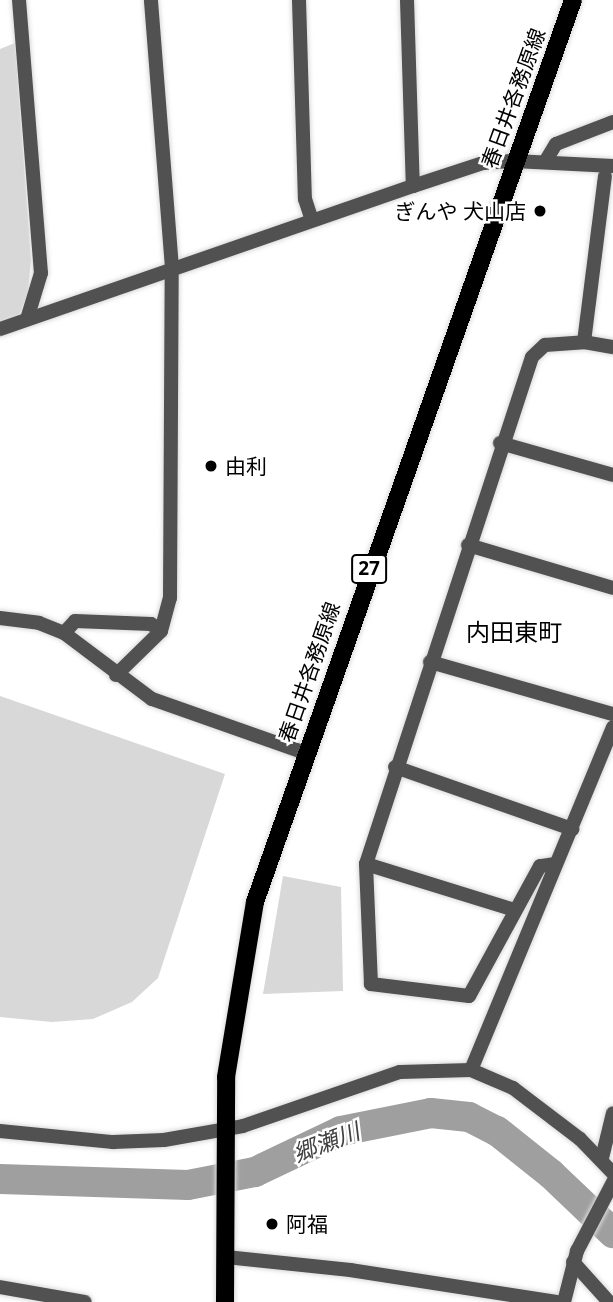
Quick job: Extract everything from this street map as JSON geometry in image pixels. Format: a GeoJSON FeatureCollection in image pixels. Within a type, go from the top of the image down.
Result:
{"type":"FeatureCollection","features":[{"type":"Feature","properties":{"kind":"main road","name":"春日井各務原線"},"geometry":{"type":"LineString","coordinates":[[225,1302],[231,1028],[246,940],[270,854],[305,753],[573,0]]}},
{"type":"Feature","properties":{"kind":"street"},"geometry":{"type":"LineString","coordinates":[[19,0],[41,273],[27,319]]}},
{"type":"Feature","properties":{"kind":"street"},"geometry":{"type":"LineString","coordinates":[[116,675],[161,631],[170,598],[172,268],[150,0]]}},
{"type":"Feature","properties":{"kind":"street"},"geometry":{"type":"LineString","coordinates":[[299,0],[305,199],[312,220]]}},
{"type":"Feature","properties":{"kind":"street"},"geometry":{"type":"LineString","coordinates":[[407,0],[413,186]]}},
{"type":"Feature","properties":{"kind":"street"},"geometry":{"type":"LineString","coordinates":[[545,162],[556,144],[613,122]]}},
{"type":"Feature","properties":{"kind":"street"},"geometry":{"type":"LineString","coordinates":[[0,329],[413,186],[484,163],[514,161],[545,162],[609,171],[584,342]]}},
{"type":"Feature","properties":{"kind":"street"},"geometry":{"type":"LineString","coordinates":[[555,864],[540,866],[469,996],[371,984],[366,864],[500,443],[532,357],[545,345],[584,342],[613,347]]}},
{"type":"Feature","properties":{"kind":"street"},"geometry":{"type":"LineString","coordinates":[[500,443],[613,475]]}},
{"type":"Feature","properties":{"kind":"street"},"geometry":{"type":"LineString","coordinates":[[467,545],[613,588]]}},
{"type":"Feature","properties":{"kind":"street"},"geometry":{"type":"LineString","coordinates":[[0,618],[39,623],[64,633],[116,675],[173,708],[305,753]]}},
{"type":"Feature","properties":{"kind":"street"},"geometry":{"type":"LineString","coordinates":[[64,633],[75,621],[151,625],[161,631]]}},
{"type":"Feature","properties":{"kind":"street"},"geometry":{"type":"LineString","coordinates":[[430,662],[613,714]]}},
{"type":"Feature","properties":{"kind":"street"},"geometry":{"type":"LineString","coordinates":[[471,1070],[613,727]]}},
{"type":"Feature","properties":{"kind":"street"},"geometry":{"type":"LineString","coordinates":[[396,767],[572,829]]}},
{"type":"Feature","properties":{"kind":"street"},"geometry":{"type":"LineString","coordinates":[[366,864],[515,910]]}},
{"type":"Feature","properties":{"kind":"street"},"geometry":{"type":"LineString","coordinates":[[0,1131],[113,1142],[227,1130],[400,1072],[471,1070],[513,1088],[602,1158],[613,1173]]}},
{"type":"Feature","properties":{"kind":"street"},"geometry":{"type":"LineString","coordinates":[[602,1158],[613,1113]]}},
{"type":"Feature","properties":{"kind":"street"},"geometry":{"type":"LineString","coordinates":[[564,1302],[573,1262],[604,1194],[613,1182]]}},
{"type":"Feature","properties":{"kind":"street"},"geometry":{"type":"LineString","coordinates":[[226,1257],[350,1270],[557,1302]]}},
{"type":"Feature","properties":{"kind":"street"},"geometry":{"type":"LineString","coordinates":[[573,1262],[609,1302]]}},
{"type":"Feature","properties":{"kind":"street"},"geometry":{"type":"LineString","coordinates":[[0,1287],[85,1302]]}},
{"type":"Feature","properties":{"kind":"shaded area"},"geometry":{"type":"Polygon","coordinates":[[[15,43],[31,260],[28,292],[19,316],[0,324],[0,49],[15,43]]]}},
{"type":"Feature","properties":{"kind":"shaded area"},"geometry":{"type":"Polygon","coordinates":[[[0,696],[225,774],[158,978],[132,1002],[93,1019],[52,1022],[0,1017],[0,696]]]}},
{"type":"Feature","properties":{"kind":"shaded area"},"geometry":{"type":"Polygon","coordinates":[[[283,876],[341,887],[343,991],[263,994],[283,876]]]}},
{"type":"Feature","properties":{"kind":"waterway","name":"郷瀬川"},"geometry":{"type":"LineString","coordinates":[[0,1179],[188,1185],[255,1172],[341,1131],[431,1113],[469,1117],[497,1131],[551,1174],[613,1233]]}},
{"type":"Feature","properties":{"kind":"place","name":"ぎんや 犬山店"},"geometry":{"type":"Point","coordinates":[540,211]}},
{"type":"Feature","properties":{"kind":"place","name":"由利"},"geometry":{"type":"Point","coordinates":[211,466]}},
{"type":"Feature","properties":{"kind":"place","name":"阿福"},"geometry":{"type":"Point","coordinates":[272,1224]}},
{"type":"Feature","properties":{"kind":"district","name":"内田東町"},"geometry":{"type":"Point","coordinates":[514,632]}}]}
